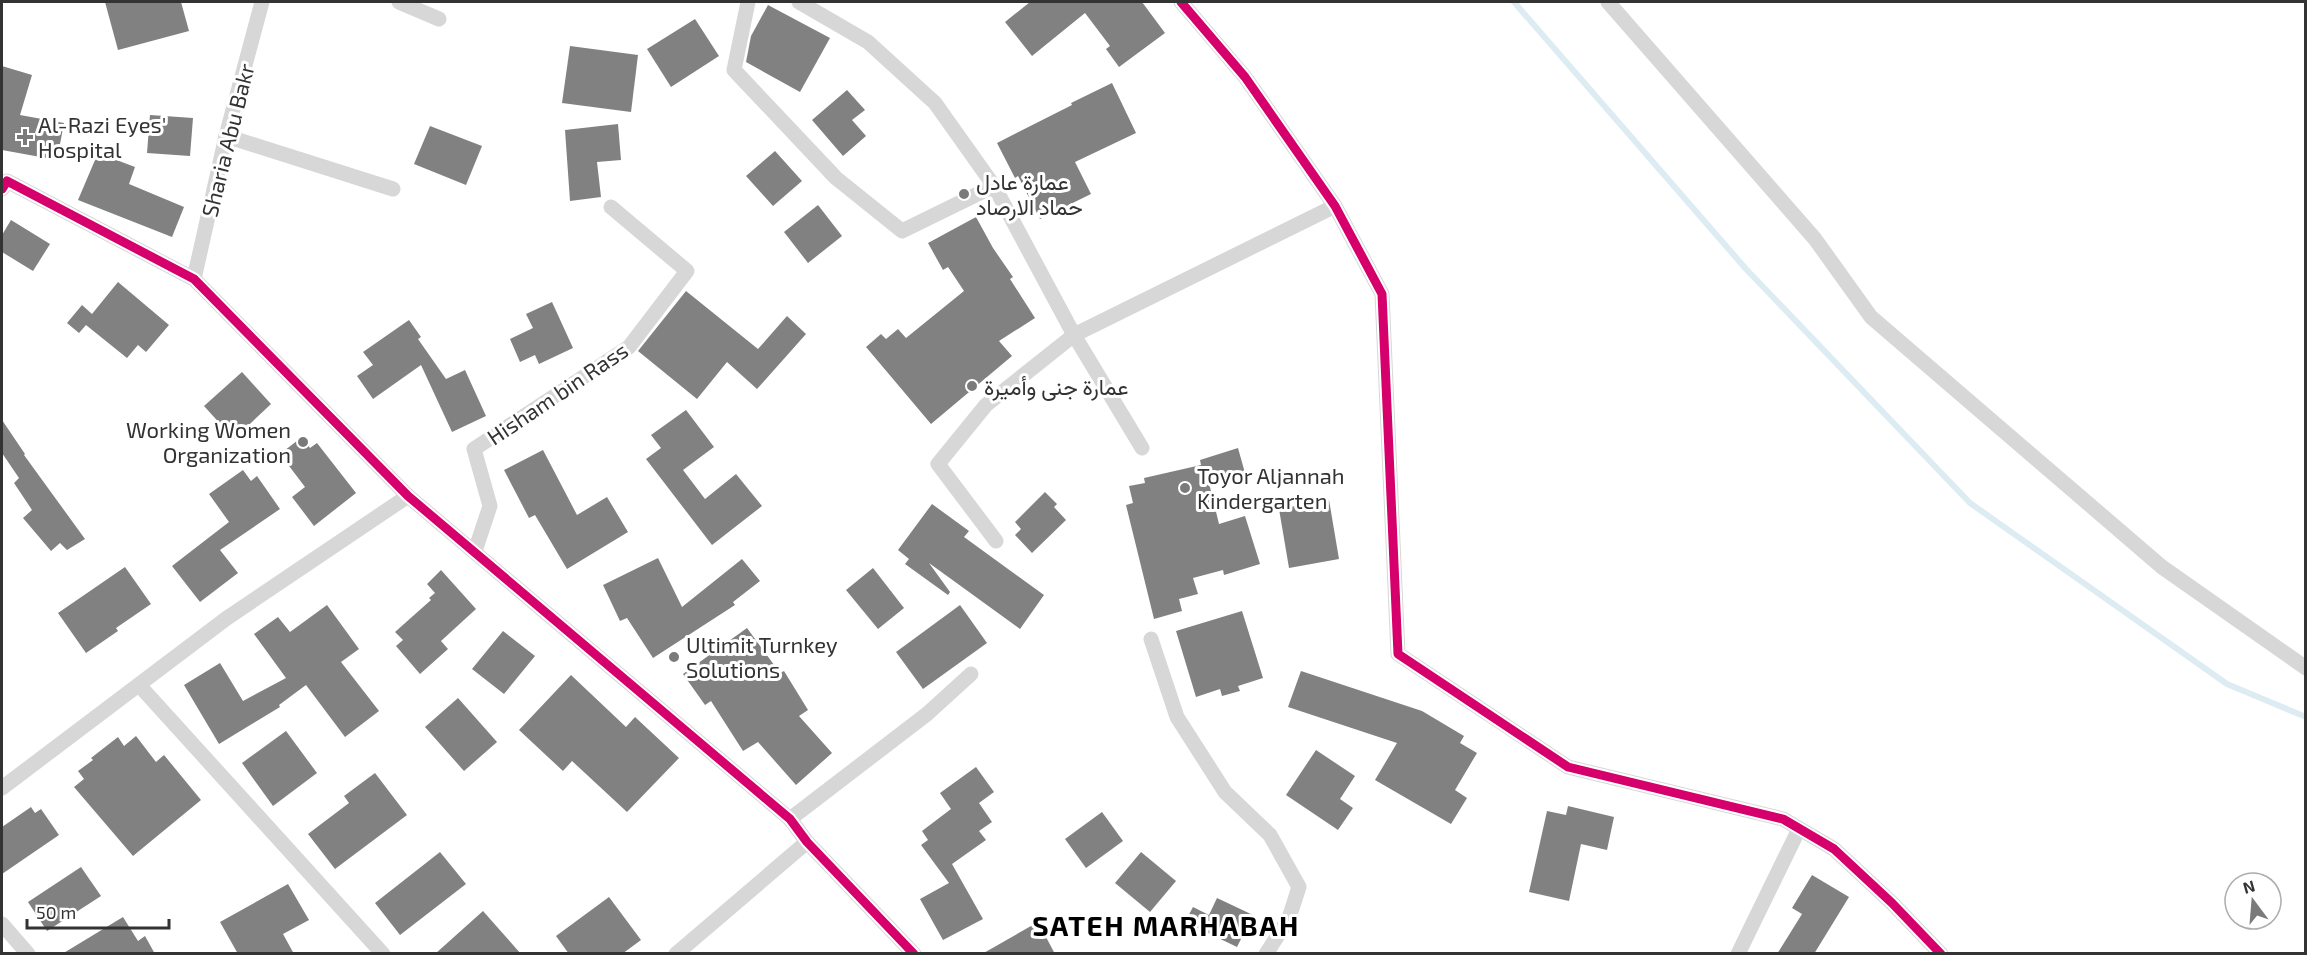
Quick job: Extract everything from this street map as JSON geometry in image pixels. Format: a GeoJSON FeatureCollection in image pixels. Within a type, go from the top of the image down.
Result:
{"type":"FeatureCollection","features":[{"type":"Feature","properties":{"kind":"street","name":"Sharia Abu Bakr"},"geometry":{"type":"LineString","coordinates":[[194,279],[226,136],[262,2]]}},
{"type":"Feature","properties":{"kind":"street"},"geometry":{"type":"LineString","coordinates":[[399,2],[440,20]]}},
{"type":"Feature","properties":{"kind":"street"},"geometry":{"type":"LineString","coordinates":[[748,2],[734,70],[836,178],[902,231],[994,186]]}},
{"type":"Feature","properties":{"kind":"street"},"geometry":{"type":"LineString","coordinates":[[799,2],[868,42],[935,103],[994,186],[1074,335],[1142,448]]}},
{"type":"Feature","properties":{"kind":"street"},"geometry":{"type":"LineString","coordinates":[[1180,2],[1245,77],[1335,206],[1382,294],[1398,654],[1568,767],[1783,819],[1834,849],[1892,903],[1941,954]]}},
{"type":"Feature","properties":{"kind":"street"},"geometry":{"type":"LineString","coordinates":[[1608,2],[1815,239],[1871,317],[2162,567],[2306,668]]}},
{"type":"Feature","properties":{"kind":"street"},"geometry":{"type":"LineString","coordinates":[[226,136],[393,189]]}},
{"type":"Feature","properties":{"kind":"street"},"geometry":{"type":"LineString","coordinates":[[3,183],[194,279],[408,496],[790,819],[807,842],[914,954]]}},
{"type":"Feature","properties":{"kind":"street"},"geometry":{"type":"LineString","coordinates":[[996,541],[938,464],[986,405],[1074,335],[1335,206]]}},
{"type":"Feature","properties":{"kind":"street","name":"Hisham bin Rass"},"geometry":{"type":"LineString","coordinates":[[475,551],[490,506],[474,449],[630,347],[687,271],[611,207]]}},
{"type":"Feature","properties":{"kind":"street"},"geometry":{"type":"LineString","coordinates":[[2,788],[227,618],[408,496]]}},
{"type":"Feature","properties":{"kind":"street"},"geometry":{"type":"LineString","coordinates":[[1151,639],[1177,717],[1225,792],[1270,835],[1299,887],[1289,918],[1266,954]]}},
{"type":"Feature","properties":{"kind":"street"},"geometry":{"type":"LineString","coordinates":[[790,819],[927,714],[971,674]]}},
{"type":"Feature","properties":{"kind":"street"},"geometry":{"type":"LineString","coordinates":[[139,684],[382,954]]}},
{"type":"Feature","properties":{"kind":"street"},"geometry":{"type":"LineString","coordinates":[[1738,954],[1799,829]]}},
{"type":"Feature","properties":{"kind":"street"},"geometry":{"type":"LineString","coordinates":[[676,954],[807,842]]}},
{"type":"Feature","properties":{"kind":"street"},"geometry":{"type":"LineString","coordinates":[[2,924],[28,954]]}},
{"type":"Feature","properties":{"kind":"building"},"geometry":{"type":"Polygon","coordinates":[[[105,2],[181,2],[189,31],[118,50],[105,2]]]}},
{"type":"Feature","properties":{"kind":"building"},"geometry":{"type":"Polygon","coordinates":[[[1030,2],[1142,2],[1165,33],[1119,67],[1106,49],[1110,46],[1085,13],[1032,56],[1005,22],[1030,2]]]}},
{"type":"Feature","properties":{"kind":"building"},"geometry":{"type":"Polygon","coordinates":[[[768,5],[830,38],[800,92],[746,62],[751,36],[768,5]]]}},
{"type":"Feature","properties":{"kind":"building"},"geometry":{"type":"Polygon","coordinates":[[[695,19],[719,56],[671,87],[647,49],[695,19]]]}},
{"type":"Feature","properties":{"kind":"building"},"geometry":{"type":"Polygon","coordinates":[[[570,46],[638,55],[631,112],[562,103],[570,46]]]}},
{"type":"Feature","properties":{"kind":"building"},"geometry":{"type":"Polygon","coordinates":[[[2,66],[32,75],[20,115],[64,123],[57,160],[2,150],[2,66]]]}},
{"type":"Feature","properties":{"kind":"building"},"geometry":{"type":"Polygon","coordinates":[[[1112,83],[1136,133],[1075,162],[1091,194],[1040,219],[1018,176],[1015,178],[997,143],[1112,83]]]}},
{"type":"Feature","properties":{"kind":"building"},"geometry":{"type":"Polygon","coordinates":[[[847,90],[865,110],[852,120],[866,136],[843,156],[812,120],[847,90]]]}},
{"type":"Feature","properties":{"kind":"building"},"geometry":{"type":"Polygon","coordinates":[[[150,115],[193,118],[190,156],[147,153],[150,115]]]}},
{"type":"Feature","properties":{"kind":"building"},"geometry":{"type":"Polygon","coordinates":[[[618,124],[621,160],[597,162],[601,197],[570,201],[565,130],[618,124]]]}},
{"type":"Feature","properties":{"kind":"building"},"geometry":{"type":"Polygon","coordinates":[[[430,126],[482,146],[466,185],[414,164],[430,126]]]}},
{"type":"Feature","properties":{"kind":"building"},"geometry":{"type":"Polygon","coordinates":[[[775,151],[802,181],[773,206],[746,176],[775,151]]]}},
{"type":"Feature","properties":{"kind":"building"},"geometry":{"type":"Polygon","coordinates":[[[98,153],[135,167],[129,184],[184,207],[172,237],[78,200],[98,153]]]}},
{"type":"Feature","properties":{"kind":"building"},"geometry":{"type":"Polygon","coordinates":[[[818,205],[842,236],[808,263],[784,232],[818,205]]]}},
{"type":"Feature","properties":{"kind":"building"},"geometry":{"type":"Polygon","coordinates":[[[976,217],[993,248],[1013,277],[1010,279],[1035,318],[999,341],[1012,356],[931,424],[866,347],[881,334],[886,339],[898,329],[906,338],[964,291],[948,267],[943,270],[928,243],[976,217]]]}},
{"type":"Feature","properties":{"kind":"building"},"geometry":{"type":"Polygon","coordinates":[[[11,220],[50,244],[33,271],[2,252],[2,235],[11,220]]]}},
{"type":"Feature","properties":{"kind":"building"},"geometry":{"type":"Polygon","coordinates":[[[118,282],[169,325],[146,352],[138,345],[127,358],[86,325],[79,333],[67,323],[82,305],[92,314],[118,282]]]}},
{"type":"Feature","properties":{"kind":"building"},"geometry":{"type":"Polygon","coordinates":[[[686,291],[758,349],[787,316],[806,334],[757,389],[727,362],[697,399],[638,351],[686,291]]]}},
{"type":"Feature","properties":{"kind":"building"},"geometry":{"type":"Polygon","coordinates":[[[552,302],[573,348],[539,364],[535,355],[520,362],[510,339],[533,328],[526,314],[552,302]]]}},
{"type":"Feature","properties":{"kind":"building"},"geometry":{"type":"Polygon","coordinates":[[[409,320],[421,337],[418,339],[446,379],[465,370],[486,416],[452,432],[421,365],[373,399],[357,376],[373,365],[363,352],[409,320]]]}},
{"type":"Feature","properties":{"kind":"building"},"geometry":{"type":"Polygon","coordinates":[[[242,372],[271,404],[234,439],[204,406],[242,372]]]}},
{"type":"Feature","properties":{"kind":"building"},"geometry":{"type":"Polygon","coordinates":[[[686,410],[714,447],[683,470],[705,499],[736,474],[762,506],[712,545],[646,459],[661,448],[651,435],[686,410]]]}},
{"type":"Feature","properties":{"kind":"building"},"geometry":{"type":"Polygon","coordinates":[[[2,420],[24,455],[85,539],[67,550],[60,543],[51,551],[23,518],[32,510],[14,483],[19,478],[2,453],[2,420]]]}},
{"type":"Feature","properties":{"kind":"building"},"geometry":{"type":"Polygon","coordinates":[[[302,437],[310,448],[317,443],[356,493],[314,526],[292,497],[305,487],[280,454],[302,437]]]}},
{"type":"Feature","properties":{"kind":"building"},"geometry":{"type":"Polygon","coordinates":[[[1238,448],[1245,473],[1209,483],[1219,524],[1245,516],[1260,564],[1224,575],[1223,570],[1193,578],[1198,594],[1179,599],[1182,611],[1154,619],[1126,505],[1133,503],[1129,486],[1145,483],[1144,478],[1201,465],[1200,460],[1238,448]]]}},
{"type":"Feature","properties":{"kind":"building"},"geometry":{"type":"Polygon","coordinates":[[[543,450],[577,515],[607,497],[628,532],[567,569],[535,515],[529,518],[504,470],[543,450]]]}},
{"type":"Feature","properties":{"kind":"building"},"geometry":{"type":"Polygon","coordinates":[[[243,470],[251,481],[257,476],[280,509],[220,550],[238,573],[200,602],[172,566],[229,522],[209,494],[243,470]]]}},
{"type":"Feature","properties":{"kind":"building"},"geometry":{"type":"Polygon","coordinates":[[[1045,492],[1057,504],[1054,507],[1066,520],[1032,553],[1015,535],[1021,529],[1015,522],[1045,492]]]}},
{"type":"Feature","properties":{"kind":"building"},"geometry":{"type":"Polygon","coordinates":[[[1329,500],[1339,559],[1289,568],[1279,509],[1329,500]]]}},
{"type":"Feature","properties":{"kind":"building"},"geometry":{"type":"Polygon","coordinates":[[[932,504],[969,531],[964,537],[1044,595],[1020,629],[929,563],[950,592],[948,595],[905,564],[909,559],[898,550],[932,504]]]}},
{"type":"Feature","properties":{"kind":"building"},"geometry":{"type":"Polygon","coordinates":[[[658,558],[682,607],[742,559],[760,581],[733,602],[735,605],[653,658],[627,618],[620,621],[603,585],[658,558]]]}},
{"type":"Feature","properties":{"kind":"building"},"geometry":{"type":"Polygon","coordinates":[[[125,567],[151,604],[116,628],[118,631],[86,653],[58,613],[125,567]]]}},
{"type":"Feature","properties":{"kind":"building"},"geometry":{"type":"Polygon","coordinates":[[[873,568],[904,608],[878,629],[846,590],[873,568]]]}},
{"type":"Feature","properties":{"kind":"building"},"geometry":{"type":"Polygon","coordinates":[[[441,570],[476,609],[441,641],[448,649],[420,674],[396,646],[403,640],[395,632],[431,600],[429,598],[435,593],[427,584],[441,570]]]}},
{"type":"Feature","properties":{"kind":"building"},"geometry":{"type":"Polygon","coordinates":[[[327,605],[359,649],[341,662],[379,711],[345,737],[306,685],[279,705],[280,707],[219,744],[184,685],[220,663],[243,701],[286,678],[254,634],[278,617],[290,632],[327,605]]]}},
{"type":"Feature","properties":{"kind":"building"},"geometry":{"type":"Polygon","coordinates":[[[960,605],[987,643],[923,689],[896,652],[960,605]]]}},
{"type":"Feature","properties":{"kind":"building"},"geometry":{"type":"Polygon","coordinates":[[[1242,611],[1263,678],[1238,686],[1240,691],[1222,696],[1220,689],[1196,697],[1176,631],[1242,611]]]}},
{"type":"Feature","properties":{"kind":"building"},"geometry":{"type":"Polygon","coordinates":[[[747,628],[780,673],[784,671],[808,710],[799,716],[832,753],[796,785],[758,742],[743,751],[711,701],[705,705],[683,674],[747,628]]]}},
{"type":"Feature","properties":{"kind":"building"},"geometry":{"type":"Polygon","coordinates":[[[503,631],[535,656],[504,694],[472,669],[503,631]]]}},
{"type":"Feature","properties":{"kind":"building"},"geometry":{"type":"Polygon","coordinates":[[[1301,671],[1422,711],[1464,736],[1460,743],[1477,753],[1455,790],[1467,798],[1451,824],[1375,780],[1397,743],[1288,707],[1301,671]]]}},
{"type":"Feature","properties":{"kind":"building"},"geometry":{"type":"Polygon","coordinates":[[[571,675],[626,727],[635,717],[679,758],[627,812],[572,761],[563,771],[519,730],[571,675]]]}},
{"type":"Feature","properties":{"kind":"building"},"geometry":{"type":"Polygon","coordinates":[[[458,698],[497,742],[464,771],[425,727],[458,698]]]}},
{"type":"Feature","properties":{"kind":"building"},"geometry":{"type":"Polygon","coordinates":[[[286,731],[317,773],[273,806],[242,763],[286,731]]]}},
{"type":"Feature","properties":{"kind":"building"},"geometry":{"type":"Polygon","coordinates":[[[136,736],[156,762],[164,755],[201,800],[133,856],[74,787],[84,779],[78,771],[93,760],[91,758],[118,737],[124,746],[136,736]]]}},
{"type":"Feature","properties":{"kind":"building"},"geometry":{"type":"Polygon","coordinates":[[[1316,750],[1355,776],[1340,799],[1353,808],[1338,830],[1286,795],[1316,750]]]}},
{"type":"Feature","properties":{"kind":"building"},"geometry":{"type":"Polygon","coordinates":[[[976,767],[994,792],[979,803],[992,822],[979,831],[986,840],[952,864],[983,919],[943,940],[920,899],[949,883],[921,845],[928,840],[922,831],[951,809],[940,793],[976,767]]]}},
{"type":"Feature","properties":{"kind":"building"},"geometry":{"type":"Polygon","coordinates":[[[375,773],[407,815],[335,869],[308,834],[349,803],[344,796],[375,773]]]}},
{"type":"Feature","properties":{"kind":"building"},"geometry":{"type":"Polygon","coordinates":[[[1568,806],[1614,817],[1607,850],[1581,844],[1569,901],[1529,892],[1547,811],[1566,815],[1568,806]]]}},
{"type":"Feature","properties":{"kind":"building"},"geometry":{"type":"Polygon","coordinates":[[[31,807],[35,813],[41,809],[59,835],[2,874],[2,827],[31,807]]]}},
{"type":"Feature","properties":{"kind":"building"},"geometry":{"type":"Polygon","coordinates":[[[1102,812],[1123,841],[1086,868],[1065,839],[1102,812]]]}},
{"type":"Feature","properties":{"kind":"building"},"geometry":{"type":"Polygon","coordinates":[[[440,852],[466,884],[400,935],[375,903],[440,852]]]}},
{"type":"Feature","properties":{"kind":"building"},"geometry":{"type":"Polygon","coordinates":[[[1141,852],[1176,881],[1150,912],[1115,883],[1141,852]]]}},
{"type":"Feature","properties":{"kind":"building"},"geometry":{"type":"Polygon","coordinates":[[[81,867],[101,896],[47,931],[28,902],[81,867]]]}},
{"type":"Feature","properties":{"kind":"building"},"geometry":{"type":"Polygon","coordinates":[[[1812,875],[1849,897],[1814,954],[1777,954],[1802,914],[1792,908],[1812,875]]]}},
{"type":"Feature","properties":{"kind":"building"},"geometry":{"type":"Polygon","coordinates":[[[288,884],[309,920],[283,934],[294,954],[238,954],[220,922],[288,884]]]}},
{"type":"Feature","properties":{"kind":"building"},"geometry":{"type":"Polygon","coordinates":[[[609,897],[641,940],[622,954],[569,954],[556,936],[609,897]]]}},
{"type":"Feature","properties":{"kind":"building"},"geometry":{"type":"Polygon","coordinates":[[[1217,898],[1253,915],[1237,947],[1185,922],[1193,907],[1209,915],[1217,898]]]}},
{"type":"Feature","properties":{"kind":"building"},"geometry":{"type":"Polygon","coordinates":[[[483,911],[521,954],[435,954],[483,911]]]}},
{"type":"Feature","properties":{"kind":"building"},"geometry":{"type":"Polygon","coordinates":[[[123,917],[138,941],[145,936],[155,954],[62,954],[123,917]]]}},
{"type":"Feature","properties":{"kind":"building"},"geometry":{"type":"Polygon","coordinates":[[[1038,922],[1055,954],[982,954],[1038,922]]]}},
{"type":"Feature","properties":{"kind":"waterway"},"geometry":{"type":"LineString","coordinates":[[1514,2],[1746,269],[1970,503],[2227,684],[2306,717]]}},
{"type":"Feature","properties":{"kind":"cycle path"},"geometry":{"type":"LineString","coordinates":[[1181,2],[1245,77],[1335,206],[1382,294],[1398,654],[1568,767],[1783,819],[1834,849],[1892,903],[1941,954]]}},
{"type":"Feature","properties":{"kind":"cycle path"},"geometry":{"type":"LineString","coordinates":[[2,189],[7,181],[194,279],[408,496],[790,819],[807,842],[914,954]]}},
{"type":"Feature","properties":{"kind":"place","name":"Al-Razi Eyes' Hospital"},"geometry":{"type":"Point","coordinates":[25,137]}},
{"type":"Feature","properties":{"kind":"place","name":"عمارة عادل حماد الارصاد"},"geometry":{"type":"Point","coordinates":[964,194]}},
{"type":"Feature","properties":{"kind":"place","name":"عمارة جنى وأميرة"},"geometry":{"type":"Point","coordinates":[972,386]}},
{"type":"Feature","properties":{"kind":"place","name":"Working Women Organization"},"geometry":{"type":"Point","coordinates":[303,442]}},
{"type":"Feature","properties":{"kind":"place","name":"Toyor Aljannah Kindergarten"},"geometry":{"type":"Point","coordinates":[1185,488]}},
{"type":"Feature","properties":{"kind":"place","name":"Ultimit Turnkey Solutions"},"geometry":{"type":"Point","coordinates":[674,657]}},
{"type":"Feature","properties":{"kind":"district","name":"SATEH MARHABAH"},"geometry":{"type":"Point","coordinates":[1166,925]}}]}
